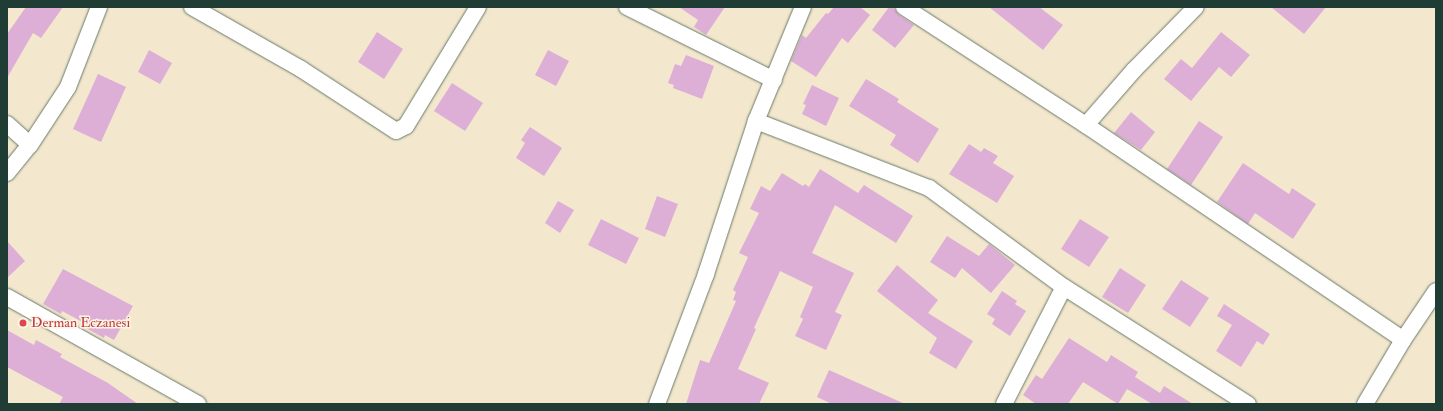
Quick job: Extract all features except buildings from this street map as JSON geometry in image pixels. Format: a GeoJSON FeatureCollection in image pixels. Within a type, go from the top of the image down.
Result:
{"type":"FeatureCollection","features":[{"type":"Feature","properties":{"kind":"street"},"geometry":{"type":"LineString","coordinates":[[7,173],[30,145],[68,87],[99,7]]}},
{"type":"Feature","properties":{"kind":"street"},"geometry":{"type":"LineString","coordinates":[[192,7],[301,69],[396,132],[406,126],[478,7]]}},
{"type":"Feature","properties":{"kind":"street"},"geometry":{"type":"LineString","coordinates":[[627,7],[774,80]]}},
{"type":"Feature","properties":{"kind":"street"},"geometry":{"type":"LineString","coordinates":[[657,404],[706,274],[756,120],[774,80],[803,7]]}},
{"type":"Feature","properties":{"kind":"street"},"geometry":{"type":"LineString","coordinates":[[904,7],[1086,125],[1402,340]]}},
{"type":"Feature","properties":{"kind":"street"},"geometry":{"type":"LineString","coordinates":[[1086,125],[1134,70],[1196,7]]}},
{"type":"Feature","properties":{"kind":"street"},"geometry":{"type":"LineString","coordinates":[[756,120],[929,188],[1064,287],[1248,404]]}},
{"type":"Feature","properties":{"kind":"street"},"geometry":{"type":"LineString","coordinates":[[7,124],[30,145]]}},
{"type":"Feature","properties":{"kind":"street"},"geometry":{"type":"LineString","coordinates":[[1004,404],[1064,287]]}},
{"type":"Feature","properties":{"kind":"street"},"geometry":{"type":"LineString","coordinates":[[1365,404],[1402,340],[1436,290]]}},
{"type":"Feature","properties":{"kind":"street"},"geometry":{"type":"LineString","coordinates":[[7,297],[198,404]]}},
{"type":"Feature","properties":{"kind":"place","name":"Derman Eczanesi"},"geometry":{"type":"Point","coordinates":[23,323]}}]}
